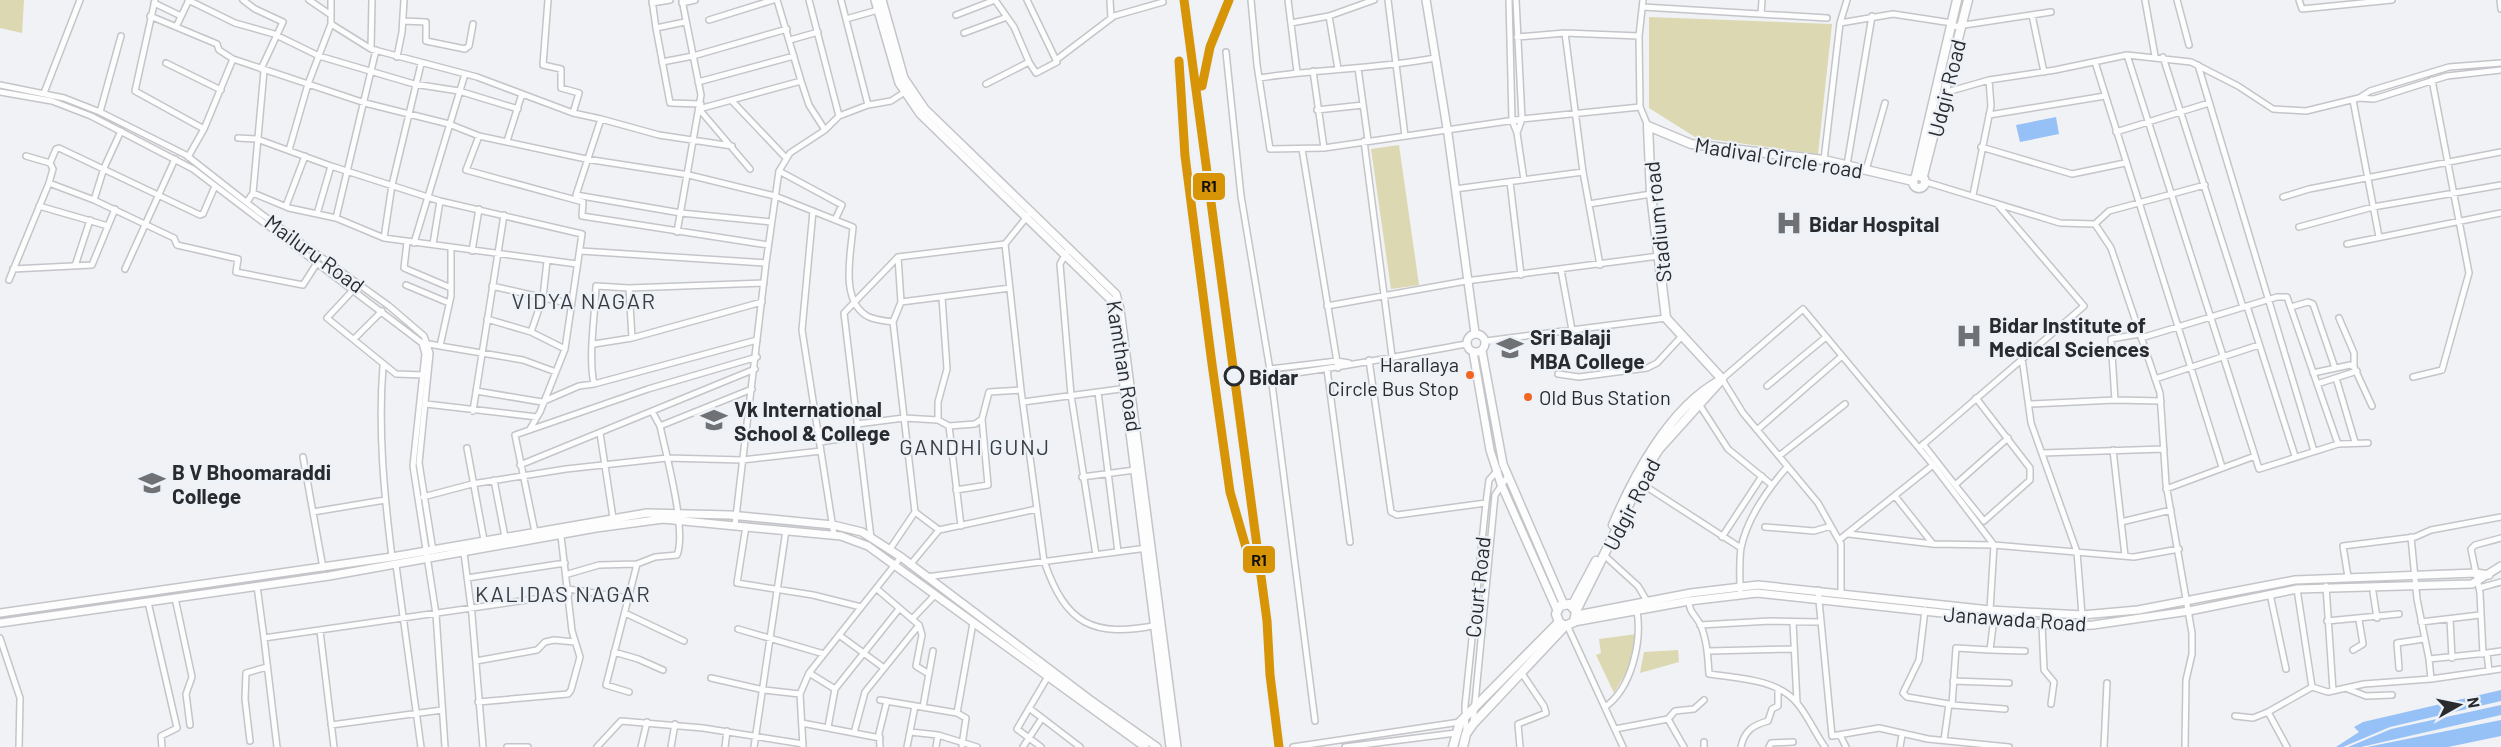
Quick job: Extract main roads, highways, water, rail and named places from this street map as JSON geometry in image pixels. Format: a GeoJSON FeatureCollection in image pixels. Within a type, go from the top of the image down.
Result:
{"type":"FeatureCollection","features":[{"type":"Feature","properties":{"kind":"highway","name":"Udgir Road"},"geometry":{"type":"LineString","coordinates":[[1919,179],[1958,0]]}},
{"type":"Feature","properties":{"kind":"highway","name":"Udgir Road"},"geometry":{"type":"LineString","coordinates":[[1919,179],[1947,92],[1968,0]]}},
{"type":"Feature","properties":{"kind":"highway","name":"Madival Circle road"},"geometry":{"type":"LineString","coordinates":[[1648,126],[1691,144],[1824,160],[1919,179]]}},
{"type":"Feature","properties":{"kind":"highway","name":"Stadium road"},"geometry":{"type":"LineString","coordinates":[[1648,126],[1651,194],[1666,318],[1722,379]]}},
{"type":"Feature","properties":{"kind":"highway","name":"Udgir Road"},"geometry":{"type":"LineString","coordinates":[[1463,747],[1466,734],[1473,724],[1568,616],[1605,556],[1639,482],[1659,449],[1722,379]]}},
{"type":"Feature","properties":{"kind":"highway","name":"Udgir Road"},"geometry":{"type":"LineString","coordinates":[[1453,747],[1462,719],[1568,616],[1644,460],[1689,406],[1709,386],[1722,379]]}},
{"type":"Feature","properties":{"kind":"main road"},"geometry":{"type":"LineString","coordinates":[[1426,0],[1448,130],[1466,281],[1475,333]]}},
{"type":"Feature","properties":{"kind":"main road","name":"Kamthan Road"},"geometry":{"type":"LineString","coordinates":[[880,2],[907,92],[957,146],[1068,252],[1116,294],[1120,309],[1135,470],[1147,548]]}},
{"type":"Feature","properties":{"kind":"main road"},"geometry":{"type":"LineString","coordinates":[[1475,333],[1482,335],[1486,341],[1482,351],[1503,464],[1568,616],[1501,484],[1490,450],[1473,352],[1467,344],[1469,337],[1475,333]]}},
{"type":"Feature","properties":{"kind":"main road"},"geometry":{"type":"LineString","coordinates":[[1473,352],[1482,351]]}},
{"type":"Feature","properties":{"kind":"main road","name":"Kamthan Road"},"geometry":{"type":"LineString","coordinates":[[1126,389],[1170,747]]}},
{"type":"Feature","properties":{"kind":"main road"},"geometry":{"type":"LineString","coordinates":[[0,613],[323,568],[650,512],[735,525],[834,535],[860,541],[1145,747]]}},
{"type":"Feature","properties":{"kind":"main road"},"geometry":{"type":"LineString","coordinates":[[0,623],[396,565],[678,516],[736,515],[833,525],[857,530],[890,549],[1157,747]]}},
{"type":"Feature","properties":{"kind":"main road","name":"Janawada Road"},"geometry":{"type":"LineString","coordinates":[[1568,616],[1637,611],[1740,590],[1994,619],[2085,626],[2189,611],[2297,589],[2326,586],[2479,585],[2501,566]]}},
{"type":"Feature","properties":{"kind":"main road","name":"Janawada Road"},"geometry":{"type":"LineString","coordinates":[[1568,616],[1647,601],[1740,590],[1818,590],[1993,610],[2082,615],[2138,610],[2295,580],[2476,573],[2489,575]]}},
{"type":"Feature","properties":{"kind":"main road","name":"Kamthan Road"},"geometry":{"type":"LineString","coordinates":[[1156,625],[1177,747]]}},
{"type":"Feature","properties":{"kind":"water"},"geometry":{"type":"Polygon","coordinates":[[[2056,117],[2059,134],[2020,142],[2016,125],[2056,117]]]}},
{"type":"Feature","properties":{"kind":"water"},"geometry":{"type":"Polygon","coordinates":[[[2501,690],[2501,701],[2390,727],[2343,747],[2336,747],[2359,732],[2354,727],[2363,722],[2501,690]]]}},
{"type":"Feature","properties":{"kind":"water"},"geometry":{"type":"Polygon","coordinates":[[[2501,705],[2501,715],[2361,747],[2348,747],[2391,729],[2501,705]]]}},
{"type":"Feature","properties":{"kind":"water"},"geometry":{"type":"Polygon","coordinates":[[[2501,720],[2501,736],[2448,747],[2367,747],[2501,720]]]}},
{"type":"Feature","properties":{"kind":"place","name":"Bidar Hospital"},"geometry":{"type":"Point","coordinates":[1789,223]}},
{"type":"Feature","properties":{"kind":"place","name":"Bidar Institute of Medical Sciences"},"geometry":{"type":"Point","coordinates":[1969,336]}},
{"type":"Feature","properties":{"kind":"place","name":"Sri Balaji MBA College"},"geometry":{"type":"Point","coordinates":[1510,348]}},
{"type":"Feature","properties":{"kind":"place","name":"Harallaya Circle Bus Stop"},"geometry":{"type":"Point","coordinates":[1470,375]}},
{"type":"Feature","properties":{"kind":"place","name":"Bidar"},"geometry":{"type":"Point","coordinates":[1234,376]}},
{"type":"Feature","properties":{"kind":"place","name":"Old Bus Station"},"geometry":{"type":"Point","coordinates":[1528,397]}},
{"type":"Feature","properties":{"kind":"place","name":"Vk International School & College"},"geometry":{"type":"Point","coordinates":[714,420]}},
{"type":"Feature","properties":{"kind":"place","name":"B V Bhoomaraddi College"},"geometry":{"type":"Point","coordinates":[152,483]}},
{"type":"Feature","properties":{"kind":"district","name":"VIDYA NAGAR"},"geometry":{"type":"Point","coordinates":[584,300]}},
{"type":"Feature","properties":{"kind":"district","name":"GANDHI GUNJ"},"geometry":{"type":"Point","coordinates":[975,446]}},
{"type":"Feature","properties":{"kind":"district","name":"KALIDAS NAGAR"},"geometry":{"type":"Point","coordinates":[563,593]}}]}
